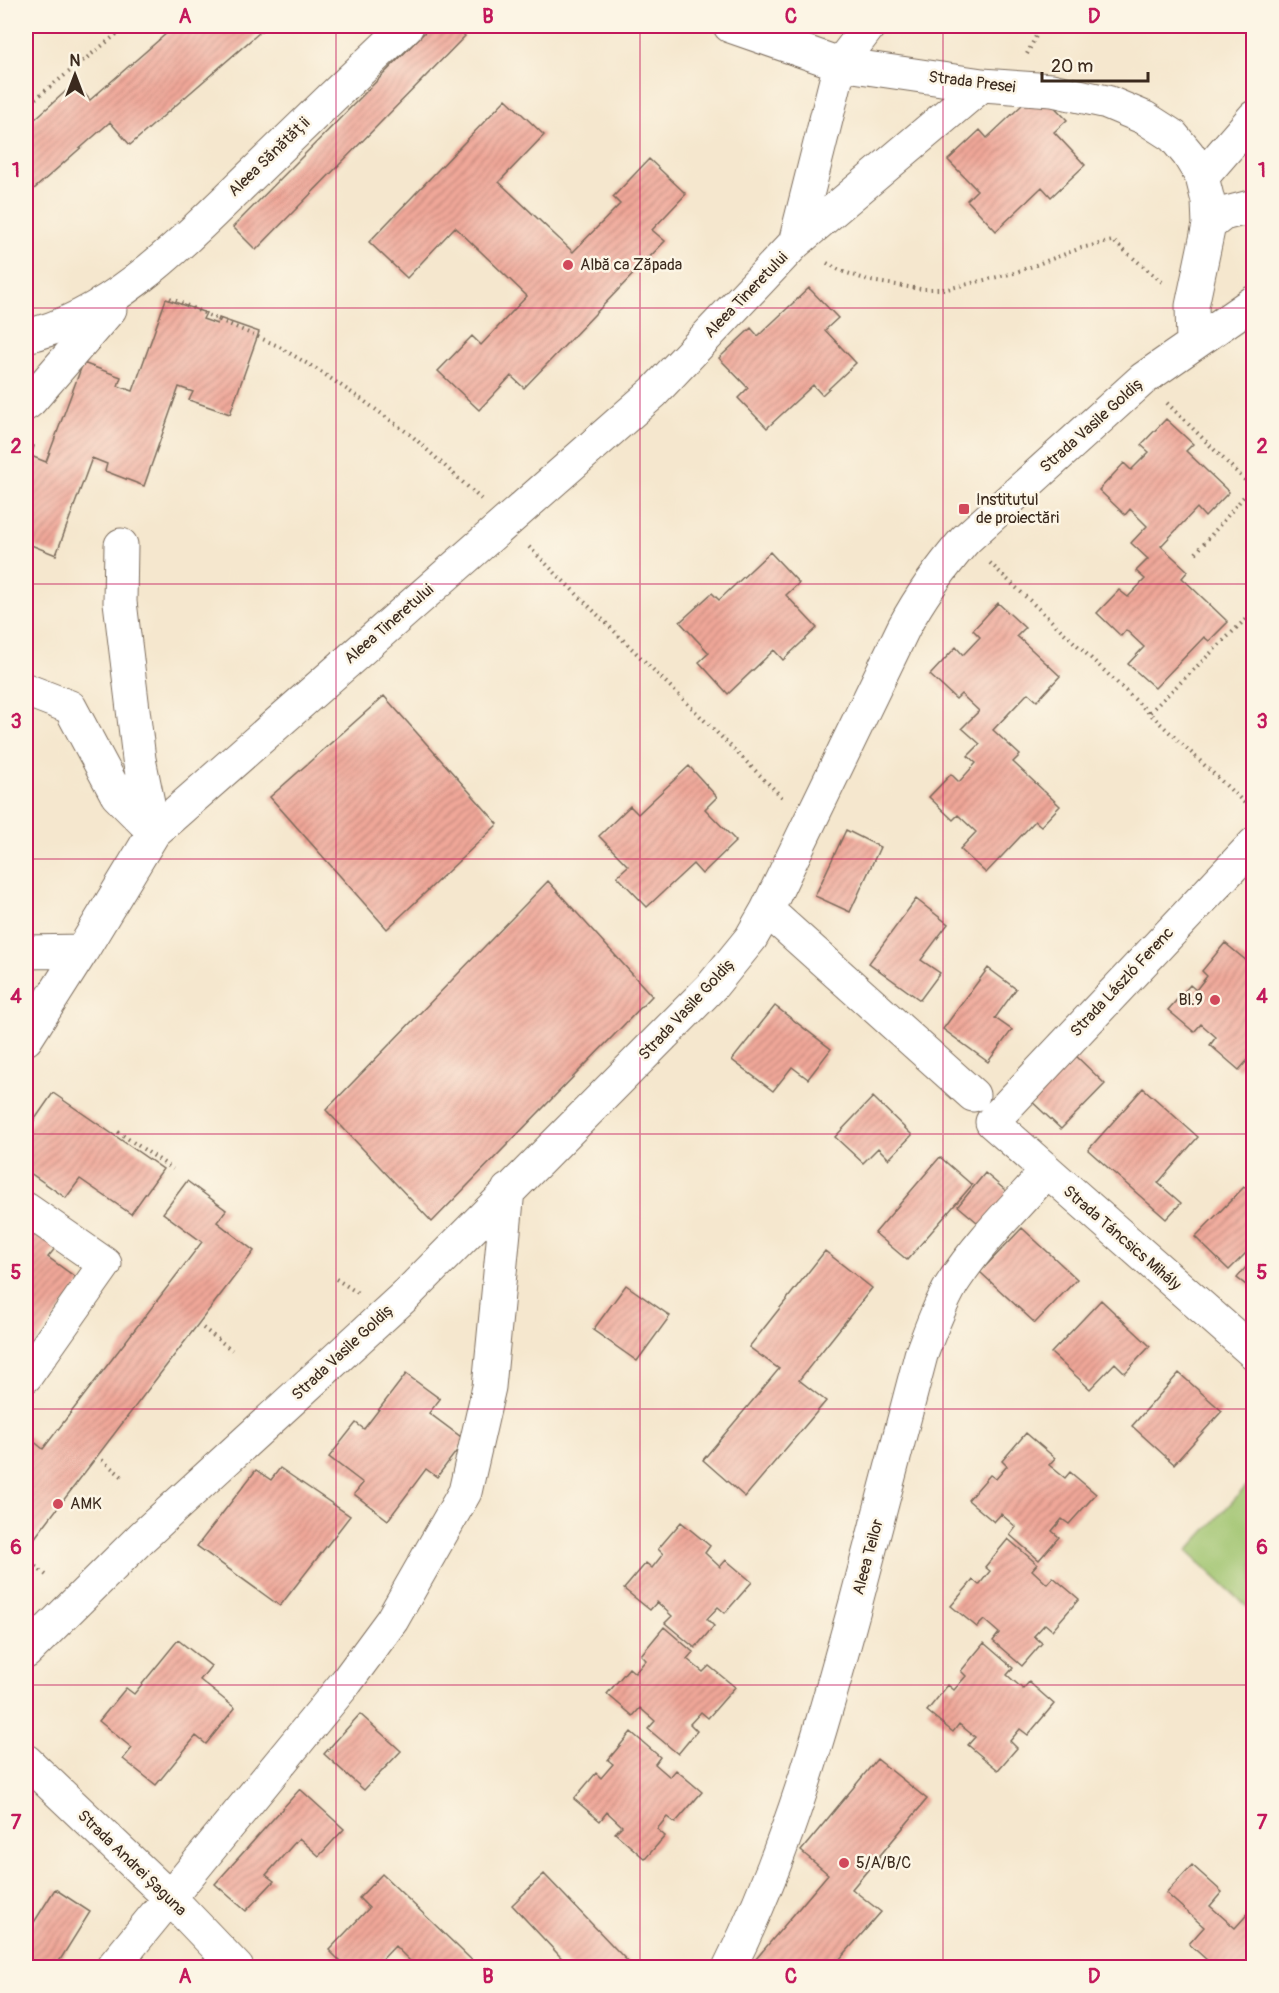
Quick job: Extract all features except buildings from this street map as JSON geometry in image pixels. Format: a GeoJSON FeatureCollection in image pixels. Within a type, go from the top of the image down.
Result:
{"type":"FeatureCollection","features":[{"type":"Feature","properties":{"kind":"street","name":"Aleea Sănătății"},"geometry":{"type":"LineString","coordinates":[[26,404],[129,286],[206,218],[407,26]]}},
{"type":"Feature","properties":{"kind":"street","name":"Strada Presei"},"geometry":{"type":"LineString","coordinates":[[730,26],[840,64],[982,85],[1052,90],[1107,102],[1146,118],[1173,136],[1188,154],[1202,177],[1208,201],[1209,225],[1192,306],[1193,343]]}},
{"type":"Feature","properties":{"kind":"street"},"geometry":{"type":"LineString","coordinates":[[840,64],[869,26]]}},
{"type":"Feature","properties":{"kind":"street","name":"Aleea Tineretului"},"geometry":{"type":"LineString","coordinates":[[795,243],[840,64]]}},
{"type":"Feature","properties":{"kind":"street","name":"Aleea Tineretului"},"geometry":{"type":"LineString","coordinates":[[27,1033],[82,951],[154,832],[654,392],[795,243],[982,85]]}},
{"type":"Feature","properties":{"kind":"street"},"geometry":{"type":"LineString","coordinates":[[1202,177],[1254,117]]}},
{"type":"Feature","properties":{"kind":"street"},"geometry":{"type":"LineString","coordinates":[[1209,225],[1223,214],[1254,206]]}},
{"type":"Feature","properties":{"kind":"street","name":"Aleea Sănătății"},"geometry":{"type":"LineString","coordinates":[[26,336],[71,322],[129,286]]}},
{"type":"Feature","properties":{"kind":"street","name":"Strada Vasile Goldiș"},"geometry":{"type":"LineString","coordinates":[[26,1652],[150,1529],[407,1294],[712,986],[751,938],[767,910],[898,637],[921,595],[966,540],[1143,379],[1254,302]]}},
{"type":"Feature","properties":{"kind":"street"},"geometry":{"type":"LineString","coordinates":[[121,545],[120,602],[139,759],[154,832]]}},
{"type":"Feature","properties":{"kind":"street"},"geometry":{"type":"LineString","coordinates":[[26,690],[70,707],[117,795],[154,832]]}},
{"type":"Feature","properties":{"kind":"street","name":"Strada László Ferenc"},"geometry":{"type":"LineString","coordinates":[[992,1122],[1254,844]]}},
{"type":"Feature","properties":{"kind":"street"},"geometry":{"type":"LineString","coordinates":[[767,910],[973,1095]]}},
{"type":"Feature","properties":{"kind":"street"},"geometry":{"type":"LineString","coordinates":[[26,952],[82,951]]}},
{"type":"Feature","properties":{"kind":"street","name":"Strada Táncsics Mihály"},"geometry":{"type":"LineString","coordinates":[[992,1122],[1254,1353]]}},
{"type":"Feature","properties":{"kind":"street","name":"Aleea Teilor"},"geometry":{"type":"LineString","coordinates":[[729,1968],[752,1922],[789,1832],[825,1718],[913,1387],[933,1322],[952,1284],[975,1253],[1047,1171]]}},
{"type":"Feature","properties":{"kind":"street"},"geometry":{"type":"LineString","coordinates":[[112,1968],[347,1681],[392,1620],[465,1492],[489,1387],[508,1190]]}},
{"type":"Feature","properties":{"kind":"street"},"geometry":{"type":"LineString","coordinates":[[26,1209],[105,1264],[26,1376]]}},
{"type":"Feature","properties":{"kind":"street","name":"Strada Andrei Șaguna"},"geometry":{"type":"LineString","coordinates":[[26,1761],[170,1898],[237,1968]]}},
{"type":"Feature","properties":{"kind":"path"},"geometry":{"type":"LineString","coordinates":[[26,106],[127,26]]}},
{"type":"Feature","properties":{"kind":"path"},"geometry":{"type":"LineString","coordinates":[[795,243],[841,271],[871,281],[921,289],[947,289],[1014,273],[1081,248],[1113,241],[1192,306]]}},
{"type":"Feature","properties":{"kind":"path"},"geometry":{"type":"LineString","coordinates":[[129,286],[162,295],[276,345],[364,400],[412,436],[505,522],[809,823]]}},
{"type":"Feature","properties":{"kind":"path"},"geometry":{"type":"LineString","coordinates":[[1195,431],[1253,488],[1196,553]]}},
{"type":"Feature","properties":{"kind":"path"},"geometry":{"type":"LineString","coordinates":[[966,540],[1254,811]]}},
{"type":"Feature","properties":{"kind":"path"},"geometry":{"type":"LineString","coordinates":[[1150,712],[1254,611]]}},
{"type":"Feature","properties":{"kind":"path"},"geometry":{"type":"LineString","coordinates":[[118,1132],[173,1169]]}},
{"type":"Feature","properties":{"kind":"path"},"geometry":{"type":"LineString","coordinates":[[336,1279],[360,1295]]}},
{"type":"Feature","properties":{"kind":"path"},"geometry":{"type":"LineString","coordinates":[[203,1328],[232,1350]]}},
{"type":"Feature","properties":{"kind":"path"},"geometry":{"type":"LineString","coordinates":[[102,1460],[124,1478]]}},
{"type":"Feature","properties":{"kind":"path"},"geometry":{"type":"LineString","coordinates":[[26,1559],[46,1575]]}},
{"type":"Feature","properties":{"kind":"green space"},"geometry":{"type":"Polygon","coordinates":[[[1253,1479],[1253,1612],[1187,1551],[1253,1479]]]}},
{"type":"Feature","properties":{"kind":"place","name":"Albă ca Zăpada"},"geometry":{"type":"Point","coordinates":[568,265]}},
{"type":"Feature","properties":{"kind":"place","name":"Institutul de proiectări"},"geometry":{"type":"Point","coordinates":[964,509]}},
{"type":"Feature","properties":{"kind":"place","name":"Bl.9"},"geometry":{"type":"Point","coordinates":[1215,1000]}},
{"type":"Feature","properties":{"kind":"place","name":"AMK"},"geometry":{"type":"Point","coordinates":[58,1504]}},
{"type":"Feature","properties":{"kind":"place","name":"5/A/B/C"},"geometry":{"type":"Point","coordinates":[844,1863]}}]}
